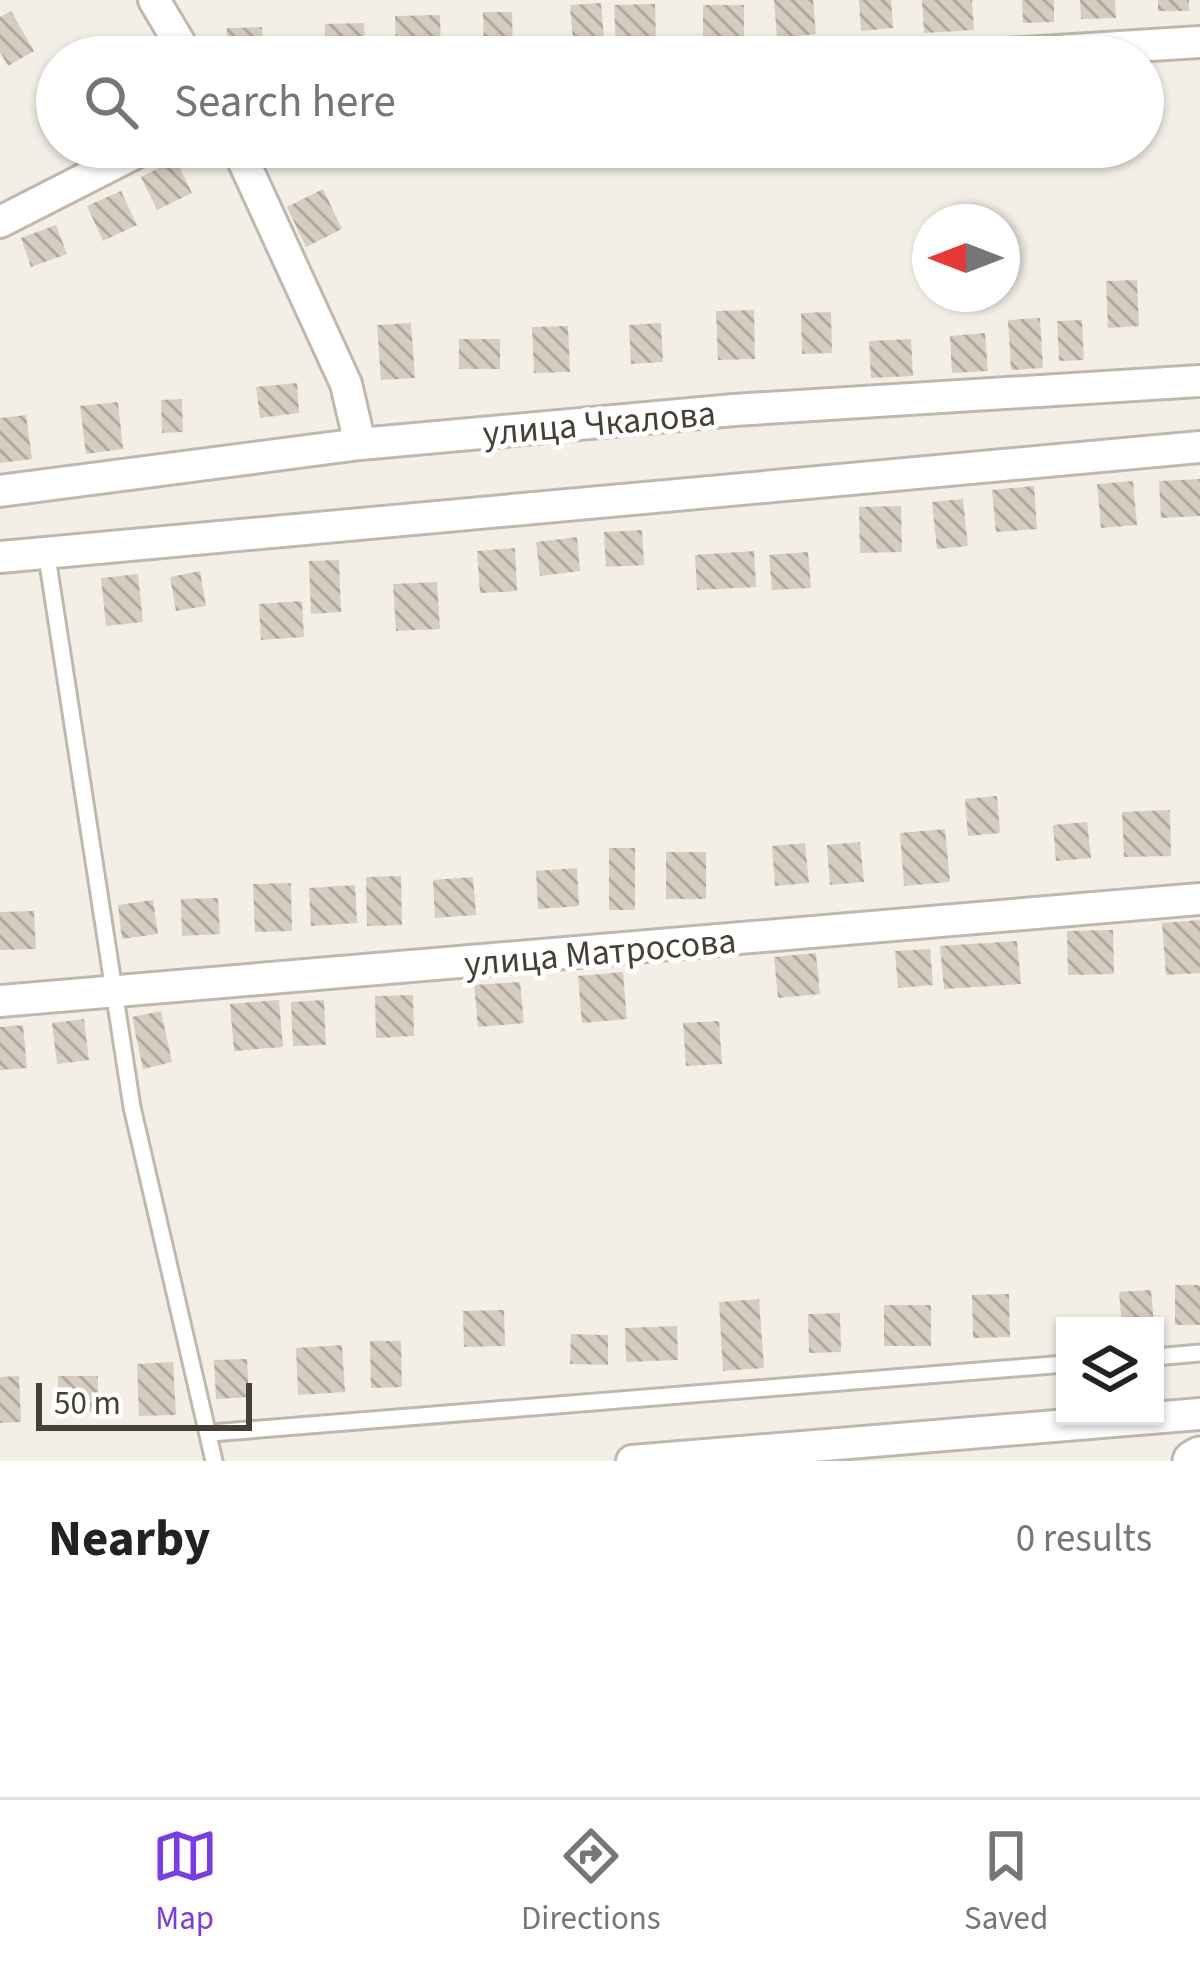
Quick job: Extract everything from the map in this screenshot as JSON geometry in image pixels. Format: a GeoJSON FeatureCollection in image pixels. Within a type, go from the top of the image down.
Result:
{"type":"FeatureCollection","features":[{"type":"Feature","properties":{"kind":"street"},"geometry":{"type":"LineString","coordinates":[[154,0],[175,36]]}},
{"type":"Feature","properties":{"kind":"street"},"geometry":{"type":"LineString","coordinates":[[1164,45],[1200,43]]}},
{"type":"Feature","properties":{"kind":"street"},"geometry":{"type":"LineString","coordinates":[[0,222],[106,168]]}},
{"type":"Feature","properties":{"kind":"street"},"geometry":{"type":"LineString","coordinates":[[247,168],[346,384],[360,444]]}},
{"type":"Feature","properties":{"kind":"street","name":"улица Чкалова"},"geometry":{"type":"LineString","coordinates":[[0,491],[360,444],[734,410],[1200,381]]}},
{"type":"Feature","properties":{"kind":"street"},"geometry":{"type":"LineString","coordinates":[[0,557],[1200,447]]}},
{"type":"Feature","properties":{"kind":"street","name":"улица Матросова"},"geometry":{"type":"LineString","coordinates":[[0,1001],[1200,899]]}},
{"type":"Feature","properties":{"kind":"street"},"geometry":{"type":"LineString","coordinates":[[632,1461],[855,1452],[1200,1414]]}},
{"type":"Feature","properties":{"kind":"lane"},"geometry":{"type":"LineString","coordinates":[[46,556],[132,1107],[214,1461]]}},
{"type":"Feature","properties":{"kind":"lane"},"geometry":{"type":"LineString","coordinates":[[1164,1356],[1200,1353]]}},
{"type":"Feature","properties":{"kind":"lane"},"geometry":{"type":"LineString","coordinates":[[211,1433],[1056,1365]]}},
{"type":"Feature","properties":{"kind":"building"},"geometry":{"type":"Polygon","coordinates":[[[774,0],[813,0],[816,34],[777,36],[774,0]]]}},
{"type":"Feature","properties":{"kind":"building"},"geometry":{"type":"Polygon","coordinates":[[[859,0],[891,0],[893,28],[861,31],[859,0]]]}},
{"type":"Feature","properties":{"kind":"building"},"geometry":{"type":"Polygon","coordinates":[[[922,0],[972,0],[974,30],[924,33],[922,0]]]}},
{"type":"Feature","properties":{"kind":"building"},"geometry":{"type":"Polygon","coordinates":[[[1022,0],[1054,0],[1054,22],[1023,23],[1022,0]]]}},
{"type":"Feature","properties":{"kind":"building"},"geometry":{"type":"Polygon","coordinates":[[[1080,0],[1115,0],[1116,18],[1081,19],[1080,0]]]}},
{"type":"Feature","properties":{"kind":"building"},"geometry":{"type":"Polygon","coordinates":[[[1158,0],[1189,0],[1189,11],[1158,11],[1158,0]]]}},
{"type":"Feature","properties":{"kind":"building"},"geometry":{"type":"Polygon","coordinates":[[[601,3],[604,36],[573,36],[570,5],[601,3]]]}},
{"type":"Feature","properties":{"kind":"building"},"geometry":{"type":"Polygon","coordinates":[[[655,4],[656,36],[616,36],[614,5],[655,4]]]}},
{"type":"Feature","properties":{"kind":"building"},"geometry":{"type":"Polygon","coordinates":[[[703,5],[744,5],[744,36],[703,36],[703,5]]]}},
{"type":"Feature","properties":{"kind":"building"},"geometry":{"type":"Polygon","coordinates":[[[11,11],[34,51],[8,66],[0,52],[0,17],[11,11]]]}},
{"type":"Feature","properties":{"kind":"building"},"geometry":{"type":"Polygon","coordinates":[[[483,12],[512,12],[513,36],[484,36],[483,12]]]}},
{"type":"Feature","properties":{"kind":"building"},"geometry":{"type":"Polygon","coordinates":[[[440,15],[440,36],[395,36],[395,16],[440,15]]]}},
{"type":"Feature","properties":{"kind":"building"},"geometry":{"type":"Polygon","coordinates":[[[364,23],[364,36],[325,36],[325,24],[364,23]]]}},
{"type":"Feature","properties":{"kind":"building"},"geometry":{"type":"Polygon","coordinates":[[[262,27],[262,36],[227,36],[227,28],[262,27]]]}},
{"type":"Feature","properties":{"kind":"building"},"geometry":{"type":"Polygon","coordinates":[[[160,168],[180,168],[192,193],[157,210],[141,177],[160,168]]]}},
{"type":"Feature","properties":{"kind":"building"},"geometry":{"type":"Polygon","coordinates":[[[323,189],[342,229],[306,247],[287,207],[323,189]]]}},
{"type":"Feature","properties":{"kind":"building"},"geometry":{"type":"Polygon","coordinates":[[[121,191],[137,225],[103,241],[87,206],[121,191]]]}},
{"type":"Feature","properties":{"kind":"building"},"geometry":{"type":"Polygon","coordinates":[[[56,225],[67,254],[31,267],[21,238],[56,225]]]}},
{"type":"Feature","properties":{"kind":"building"},"geometry":{"type":"Polygon","coordinates":[[[1137,280],[1139,326],[1108,328],[1106,281],[1137,280]]]}},
{"type":"Feature","properties":{"kind":"building"},"geometry":{"type":"Polygon","coordinates":[[[754,310],[755,359],[718,360],[716,311],[754,310]]]}},
{"type":"Feature","properties":{"kind":"building"},"geometry":{"type":"Polygon","coordinates":[[[831,312],[832,353],[802,354],[801,313],[831,312]]]}},
{"type":"Feature","properties":{"kind":"building"},"geometry":{"type":"Polygon","coordinates":[[[1040,318],[1043,368],[1011,370],[1008,320],[1040,318]]]}},
{"type":"Feature","properties":{"kind":"building"},"geometry":{"type":"Polygon","coordinates":[[[1082,320],[1084,360],[1059,361],[1057,321],[1082,320]]]}},
{"type":"Feature","properties":{"kind":"building"},"geometry":{"type":"Polygon","coordinates":[[[411,323],[415,378],[381,380],[377,325],[411,323]]]}},
{"type":"Feature","properties":{"kind":"building"},"geometry":{"type":"Polygon","coordinates":[[[661,323],[663,362],[631,364],[629,325],[661,323]]]}},
{"type":"Feature","properties":{"kind":"building"},"geometry":{"type":"Polygon","coordinates":[[[568,326],[570,372],[534,373],[532,327],[568,326]]]}},
{"type":"Feature","properties":{"kind":"building"},"geometry":{"type":"Polygon","coordinates":[[[985,333],[988,371],[952,373],[950,336],[985,333]]]}},
{"type":"Feature","properties":{"kind":"building"},"geometry":{"type":"Polygon","coordinates":[[[459,339],[500,339],[500,369],[459,369],[459,339]]]}},
{"type":"Feature","properties":{"kind":"building"},"geometry":{"type":"Polygon","coordinates":[[[911,339],[913,376],[871,378],[869,341],[911,339]]]}},
{"type":"Feature","properties":{"kind":"building"},"geometry":{"type":"Polygon","coordinates":[[[297,383],[299,413],[260,418],[256,387],[297,383]]]}},
{"type":"Feature","properties":{"kind":"building"},"geometry":{"type":"Polygon","coordinates":[[[182,399],[183,432],[162,433],[161,400],[182,399]]]}},
{"type":"Feature","properties":{"kind":"building"},"geometry":{"type":"Polygon","coordinates":[[[118,402],[123,449],[86,454],[80,406],[118,402]]]}},
{"type":"Feature","properties":{"kind":"building"},"geometry":{"type":"Polygon","coordinates":[[[26,415],[32,459],[0,463],[0,418],[26,415]]]}},
{"type":"Feature","properties":{"kind":"building"},"geometry":{"type":"Polygon","coordinates":[[[1200,479],[1200,516],[1161,518],[1159,481],[1200,479]]]}},
{"type":"Feature","properties":{"kind":"building"},"geometry":{"type":"Polygon","coordinates":[[[1133,481],[1137,525],[1101,528],[1097,484],[1133,481]]]}},
{"type":"Feature","properties":{"kind":"building"},"geometry":{"type":"Polygon","coordinates":[[[1034,486],[1037,529],[996,532],[992,490],[1034,486]]]}},
{"type":"Feature","properties":{"kind":"building"},"geometry":{"type":"Polygon","coordinates":[[[963,499],[968,546],[937,549],[932,502],[963,499]]]}},
{"type":"Feature","properties":{"kind":"building"},"geometry":{"type":"Polygon","coordinates":[[[901,506],[902,552],[860,553],[859,507],[901,506]]]}},
{"type":"Feature","properties":{"kind":"building"},"geometry":{"type":"Polygon","coordinates":[[[642,530],[644,565],[606,567],[604,532],[642,530]]]}},
{"type":"Feature","properties":{"kind":"building"},"geometry":{"type":"Polygon","coordinates":[[[577,537],[580,571],[540,576],[536,542],[577,537]]]}},
{"type":"Feature","properties":{"kind":"building"},"geometry":{"type":"Polygon","coordinates":[[[515,548],[517,591],[480,593],[477,551],[515,548]]]}},
{"type":"Feature","properties":{"kind":"building"},"geometry":{"type":"Polygon","coordinates":[[[754,551],[756,587],[697,590],[695,555],[754,551]]]}},
{"type":"Feature","properties":{"kind":"building"},"geometry":{"type":"Polygon","coordinates":[[[808,552],[811,588],[772,590],[769,555],[808,552]]]}},
{"type":"Feature","properties":{"kind":"building"},"geometry":{"type":"Polygon","coordinates":[[[339,560],[341,612],[311,614],[309,561],[339,560]]]}},
{"type":"Feature","properties":{"kind":"building"},"geometry":{"type":"Polygon","coordinates":[[[200,571],[206,606],[176,611],[170,577],[200,571]]]}},
{"type":"Feature","properties":{"kind":"building"},"geometry":{"type":"Polygon","coordinates":[[[138,574],[143,622],[106,626],[101,578],[138,574]]]}},
{"type":"Feature","properties":{"kind":"building"},"geometry":{"type":"Polygon","coordinates":[[[437,582],[440,629],[396,631],[393,584],[437,582]]]}},
{"type":"Feature","properties":{"kind":"building"},"geometry":{"type":"Polygon","coordinates":[[[302,601],[304,637],[261,640],[259,604],[302,601]]]}},
{"type":"Feature","properties":{"kind":"building"},"geometry":{"type":"Polygon","coordinates":[[[997,796],[1000,833],[968,836],[965,799],[997,796]]]}},
{"type":"Feature","properties":{"kind":"building"},"geometry":{"type":"Polygon","coordinates":[[[1170,810],[1171,856],[1124,857],[1122,812],[1170,810]]]}},
{"type":"Feature","properties":{"kind":"building"},"geometry":{"type":"Polygon","coordinates":[[[1087,822],[1091,858],[1056,861],[1053,825],[1087,822]]]}},
{"type":"Feature","properties":{"kind":"building"},"geometry":{"type":"Polygon","coordinates":[[[945,829],[950,882],[904,886],[900,833],[945,829]]]}},
{"type":"Feature","properties":{"kind":"building"},"geometry":{"type":"Polygon","coordinates":[[[860,842],[864,882],[830,885],[827,845],[860,842]]]}},
{"type":"Feature","properties":{"kind":"building"},"geometry":{"type":"Polygon","coordinates":[[[805,843],[809,883],[775,886],[772,846],[805,843]]]}},
{"type":"Feature","properties":{"kind":"building"},"geometry":{"type":"Polygon","coordinates":[[[609,848],[635,848],[635,910],[609,910],[609,848]]]}},
{"type":"Feature","properties":{"kind":"building"},"geometry":{"type":"Polygon","coordinates":[[[666,852],[706,852],[706,899],[666,899],[666,852]]]}},
{"type":"Feature","properties":{"kind":"building"},"geometry":{"type":"Polygon","coordinates":[[[577,868],[579,906],[538,909],[536,871],[577,868]]]}},
{"type":"Feature","properties":{"kind":"building"},"geometry":{"type":"Polygon","coordinates":[[[401,876],[402,925],[367,926],[366,877],[401,876]]]}},
{"type":"Feature","properties":{"kind":"building"},"geometry":{"type":"Polygon","coordinates":[[[473,877],[476,915],[435,918],[433,880],[473,877]]]}},
{"type":"Feature","properties":{"kind":"building"},"geometry":{"type":"Polygon","coordinates":[[[291,883],[292,931],[255,932],[253,884],[291,883]]]}},
{"type":"Feature","properties":{"kind":"building"},"geometry":{"type":"Polygon","coordinates":[[[355,885],[357,923],[311,926],[309,888],[355,885]]]}},
{"type":"Feature","properties":{"kind":"building"},"geometry":{"type":"Polygon","coordinates":[[[218,898],[220,934],[182,936],[181,899],[218,898]]]}},
{"type":"Feature","properties":{"kind":"building"},"geometry":{"type":"Polygon","coordinates":[[[153,900],[158,934],[122,939],[118,905],[153,900]]]}},
{"type":"Feature","properties":{"kind":"building"},"geometry":{"type":"Polygon","coordinates":[[[34,911],[36,949],[0,950],[0,912],[34,911]]]}},
{"type":"Feature","properties":{"kind":"building"},"geometry":{"type":"Polygon","coordinates":[[[1200,920],[1200,973],[1166,975],[1162,923],[1200,920]]]}},
{"type":"Feature","properties":{"kind":"building"},"geometry":{"type":"Polygon","coordinates":[[[1113,930],[1114,974],[1068,975],[1067,931],[1113,930]]]}},
{"type":"Feature","properties":{"kind":"building"},"geometry":{"type":"Polygon","coordinates":[[[1017,941],[1021,984],[944,989],[940,946],[1017,941]]]}},
{"type":"Feature","properties":{"kind":"building"},"geometry":{"type":"Polygon","coordinates":[[[930,949],[933,985],[898,988],[895,951],[930,949]]]}},
{"type":"Feature","properties":{"kind":"building"},"geometry":{"type":"Polygon","coordinates":[[[816,953],[820,994],[778,998],[774,957],[816,953]]]}},
{"type":"Feature","properties":{"kind":"building"},"geometry":{"type":"Polygon","coordinates":[[[623,972],[627,1019],[582,1023],[578,976],[623,972]]]}},
{"type":"Feature","properties":{"kind":"building"},"geometry":{"type":"Polygon","coordinates":[[[520,982],[524,1023],[478,1027],[474,985],[520,982]]]}},
{"type":"Feature","properties":{"kind":"building"},"geometry":{"type":"Polygon","coordinates":[[[413,995],[414,1036],[376,1038],[375,996],[413,995]]]}},
{"type":"Feature","properties":{"kind":"building"},"geometry":{"type":"Polygon","coordinates":[[[279,1000],[283,1047],[234,1051],[230,1004],[279,1000]]]}},
{"type":"Feature","properties":{"kind":"building"},"geometry":{"type":"Polygon","coordinates":[[[324,1000],[326,1045],[293,1046],[291,1002],[324,1000]]]}},
{"type":"Feature","properties":{"kind":"building"},"geometry":{"type":"Polygon","coordinates":[[[161,1011],[172,1062],[143,1069],[132,1017],[161,1011]]]}},
{"type":"Feature","properties":{"kind":"building"},"geometry":{"type":"Polygon","coordinates":[[[84,1019],[89,1060],[57,1064],[52,1023],[84,1019]]]}},
{"type":"Feature","properties":{"kind":"building"},"geometry":{"type":"Polygon","coordinates":[[[719,1021],[722,1064],[686,1066],[683,1023],[719,1021]]]}},
{"type":"Feature","properties":{"kind":"building"},"geometry":{"type":"Polygon","coordinates":[[[23,1025],[27,1068],[0,1070],[0,1027],[23,1025]]]}},
{"type":"Feature","properties":{"kind":"building"},"geometry":{"type":"Polygon","coordinates":[[[1175,1285],[1200,1285],[1200,1325],[1175,1325],[1175,1285]]]}},
{"type":"Feature","properties":{"kind":"building"},"geometry":{"type":"Polygon","coordinates":[[[1151,1290],[1153,1317],[1121,1317],[1119,1292],[1151,1290]]]}},
{"type":"Feature","properties":{"kind":"building"},"geometry":{"type":"Polygon","coordinates":[[[1009,1294],[1010,1337],[973,1338],[972,1295],[1009,1294]]]}},
{"type":"Feature","properties":{"kind":"building"},"geometry":{"type":"Polygon","coordinates":[[[759,1299],[764,1368],[723,1371],[719,1302],[759,1299]]]}},
{"type":"Feature","properties":{"kind":"building"},"geometry":{"type":"Polygon","coordinates":[[[884,1305],[931,1305],[931,1346],[884,1346],[884,1305]]]}},
{"type":"Feature","properties":{"kind":"building"},"geometry":{"type":"Polygon","coordinates":[[[504,1310],[505,1346],[464,1347],[463,1311],[504,1310]]]}},
{"type":"Feature","properties":{"kind":"building"},"geometry":{"type":"Polygon","coordinates":[[[840,1313],[841,1352],[809,1353],[808,1314],[840,1313]]]}},
{"type":"Feature","properties":{"kind":"building"},"geometry":{"type":"Polygon","coordinates":[[[677,1326],[678,1360],[626,1362],[625,1328],[677,1326]]]}},
{"type":"Feature","properties":{"kind":"building"},"geometry":{"type":"Polygon","coordinates":[[[571,1334],[608,1335],[608,1365],[570,1364],[571,1334]]]}},
{"type":"Feature","properties":{"kind":"building"},"geometry":{"type":"Polygon","coordinates":[[[370,1341],[401,1341],[402,1387],[371,1388],[370,1341]]]}},
{"type":"Feature","properties":{"kind":"building"},"geometry":{"type":"Polygon","coordinates":[[[342,1345],[345,1392],[298,1395],[296,1348],[342,1345]]]}},
{"type":"Feature","properties":{"kind":"building"},"geometry":{"type":"Polygon","coordinates":[[[247,1359],[249,1397],[216,1399],[214,1360],[247,1359]]]}},
{"type":"Feature","properties":{"kind":"building"},"geometry":{"type":"Polygon","coordinates":[[[173,1362],[176,1415],[139,1416],[137,1364],[173,1362]]]}},
{"type":"Feature","properties":{"kind":"building"},"geometry":{"type":"Polygon","coordinates":[[[19,1376],[21,1422],[0,1423],[0,1377],[19,1376]]]}},
{"type":"Feature","properties":{"kind":"building"},"geometry":{"type":"Polygon","coordinates":[[[58,1376],[98,1376],[98,1411],[58,1412],[58,1376]]]}}]}
